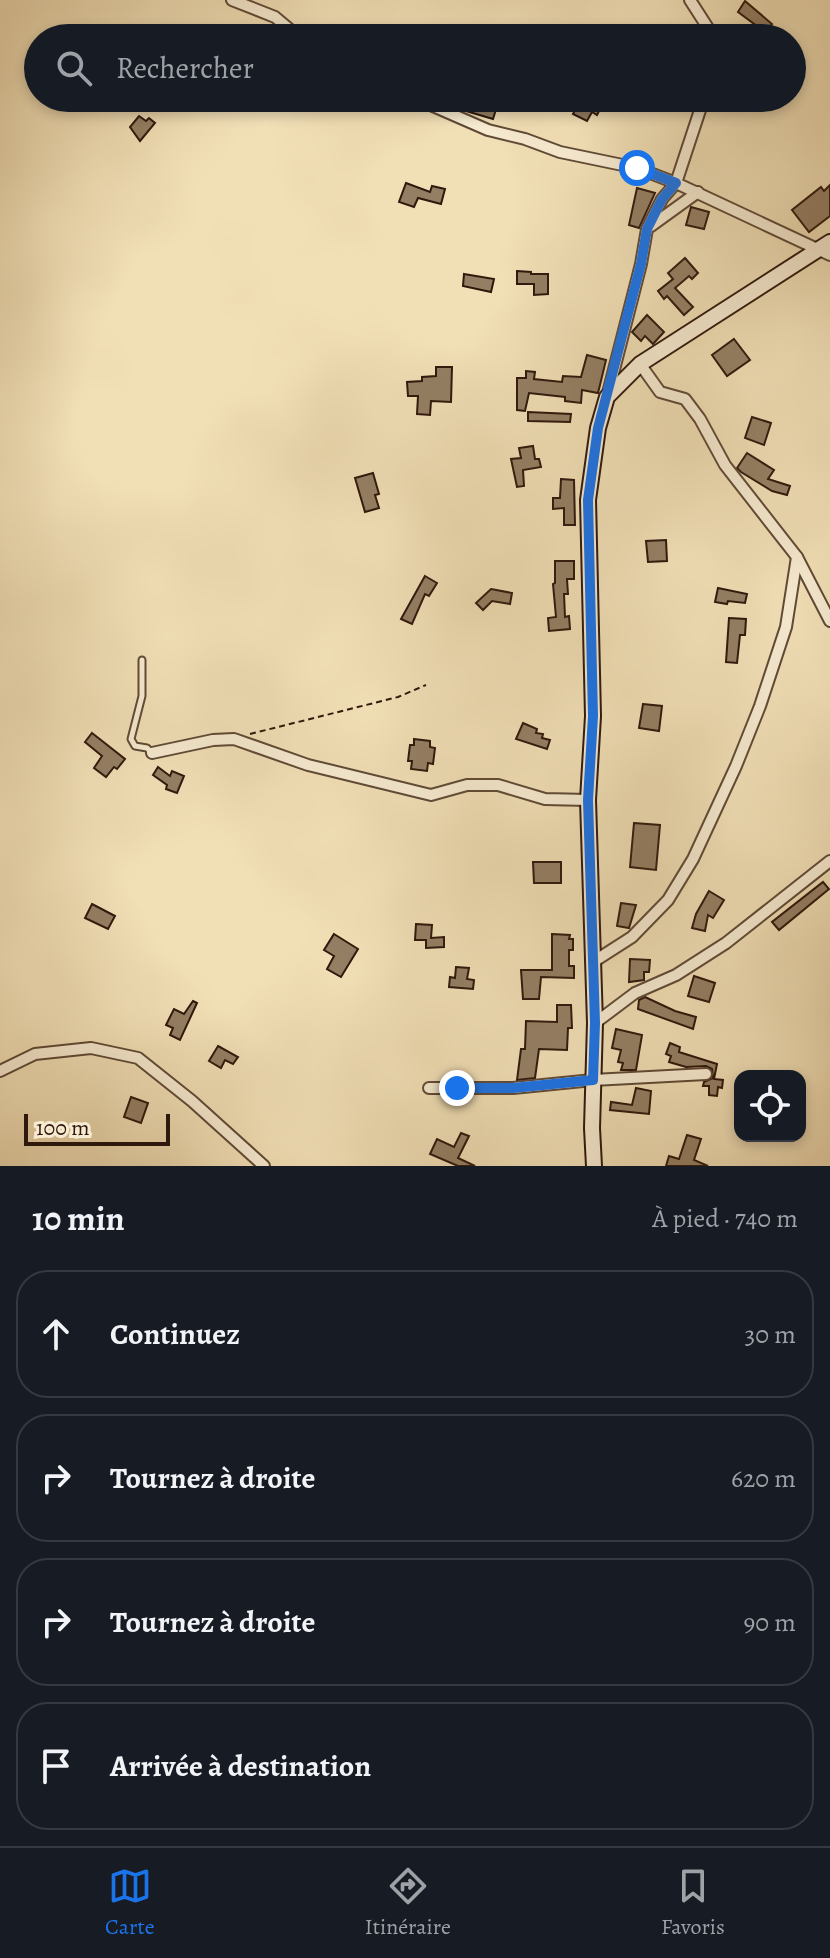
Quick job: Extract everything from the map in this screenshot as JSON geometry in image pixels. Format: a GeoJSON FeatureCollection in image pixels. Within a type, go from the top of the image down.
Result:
{"type":"FeatureCollection","features":[{"type":"Feature","properties":{"kind":"street"},"geometry":{"type":"LineString","coordinates":[[232,0],[275,17],[283,24]]}},
{"type":"Feature","properties":{"kind":"street"},"geometry":{"type":"LineString","coordinates":[[690,0],[705,24]]}},
{"type":"Feature","properties":{"kind":"street"},"geometry":{"type":"LineString","coordinates":[[447,112],[488,130],[568,154],[637,168],[826,249]]}},
{"type":"Feature","properties":{"kind":"street"},"geometry":{"type":"LineString","coordinates":[[594,1166],[595,1023],[588,800],[593,716],[588,500],[594,450],[647,229],[662,199],[676,183],[699,112]]}},
{"type":"Feature","properties":{"kind":"street"},"geometry":{"type":"LineString","coordinates":[[647,229],[698,192]]}},
{"type":"Feature","properties":{"kind":"street"},"geometry":{"type":"LineString","coordinates":[[607,397],[640,364],[826,249]]}},
{"type":"Feature","properties":{"kind":"street"},"geometry":{"type":"LineString","coordinates":[[640,364],[660,392],[685,399],[700,419],[725,465],[797,557],[830,621]]}},
{"type":"Feature","properties":{"kind":"street"},"geometry":{"type":"LineString","coordinates":[[593,962],[632,937],[668,900],[693,859],[760,706],[786,627],[797,557]]}},
{"type":"Feature","properties":{"kind":"street"},"geometry":{"type":"LineString","coordinates":[[152,753],[213,740],[234,739],[308,765],[431,795],[467,785],[498,785],[545,799],[588,800]]}},
{"type":"Feature","properties":{"kind":"street"},"geometry":{"type":"LineString","coordinates":[[595,1023],[635,993],[676,975],[726,943],[830,861]]}},
{"type":"Feature","properties":{"kind":"street"},"geometry":{"type":"LineString","coordinates":[[0,1071],[35,1054],[91,1048],[138,1058],[192,1101],[264,1166]]}},
{"type":"Feature","properties":{"kind":"street"},"geometry":{"type":"LineString","coordinates":[[429,1088],[513,1088],[706,1074]]}},
{"type":"Feature","properties":{"kind":"lane"},"geometry":{"type":"LineString","coordinates":[[142,660],[142,696],[131,739],[135,746],[147,748],[152,753]]}},
{"type":"Feature","properties":{"kind":"path"},"geometry":{"type":"LineString","coordinates":[[234,739],[398,697],[426,685]]}},
{"type":"Feature","properties":{"kind":"building"},"geometry":{"type":"Polygon","coordinates":[[[745,1],[772,24],[754,24],[738,12],[745,1]]]}},
{"type":"Feature","properties":{"kind":"building"},"geometry":{"type":"Polygon","coordinates":[[[469,112],[495,112],[493,119],[469,112]]]}},
{"type":"Feature","properties":{"kind":"building"},"geometry":{"type":"Polygon","coordinates":[[[574,112],[592,112],[587,121],[574,112]]]}},
{"type":"Feature","properties":{"kind":"building"},"geometry":{"type":"Polygon","coordinates":[[[139,116],[155,123],[140,141],[130,127],[139,116]]]}},
{"type":"Feature","properties":{"kind":"building"},"geometry":{"type":"Polygon","coordinates":[[[406,183],[430,192],[432,186],[445,189],[441,204],[418,198],[414,207],[399,202],[406,183]]]}},
{"type":"Feature","properties":{"kind":"building"},"geometry":{"type":"Polygon","coordinates":[[[830,185],[830,216],[809,232],[792,210],[821,187],[824,191],[830,185]]]}},
{"type":"Feature","properties":{"kind":"building"},"geometry":{"type":"Polygon","coordinates":[[[637,188],[655,193],[639,228],[629,225],[637,188]]]}},
{"type":"Feature","properties":{"kind":"building"},"geometry":{"type":"Polygon","coordinates":[[[691,207],[709,212],[704,229],[686,225],[691,207]]]}},
{"type":"Feature","properties":{"kind":"building"},"geometry":{"type":"Polygon","coordinates":[[[685,258],[698,273],[692,279],[689,276],[675,288],[693,307],[684,315],[667,296],[664,299],[658,291],[673,279],[668,273],[685,258]]]}},
{"type":"Feature","properties":{"kind":"building"},"geometry":{"type":"Polygon","coordinates":[[[517,271],[548,274],[548,294],[534,295],[534,284],[517,284],[517,271]]]}},
{"type":"Feature","properties":{"kind":"building"},"geometry":{"type":"Polygon","coordinates":[[[464,274],[494,279],[491,292],[463,286],[464,274]]]}},
{"type":"Feature","properties":{"kind":"building"},"geometry":{"type":"Polygon","coordinates":[[[647,315],[664,332],[653,344],[645,336],[641,341],[632,332],[647,315]]]}},
{"type":"Feature","properties":{"kind":"building"},"geometry":{"type":"Polygon","coordinates":[[[734,339],[750,360],[727,376],[712,355],[734,339]]]}},
{"type":"Feature","properties":{"kind":"building"},"geometry":{"type":"Polygon","coordinates":[[[587,355],[606,360],[598,393],[582,390],[581,403],[565,401],[565,397],[529,393],[525,411],[517,410],[517,378],[526,378],[526,371],[535,372],[534,379],[562,382],[563,376],[581,377],[587,355]]]}},
{"type":"Feature","properties":{"kind":"building"},"geometry":{"type":"Polygon","coordinates":[[[436,367],[452,367],[451,402],[431,401],[430,415],[417,414],[418,396],[408,396],[407,382],[436,376],[436,367]]]}},
{"type":"Feature","properties":{"kind":"building"},"geometry":{"type":"Polygon","coordinates":[[[528,412],[571,414],[570,422],[528,421],[528,412]]]}},
{"type":"Feature","properties":{"kind":"building"},"geometry":{"type":"Polygon","coordinates":[[[752,417],[771,423],[764,445],[745,438],[752,417]]]}},
{"type":"Feature","properties":{"kind":"building"},"geometry":{"type":"Polygon","coordinates":[[[533,446],[535,459],[539,459],[541,467],[523,470],[524,486],[517,487],[511,459],[521,458],[519,448],[533,446]]]}},
{"type":"Feature","properties":{"kind":"building"},"geometry":{"type":"Polygon","coordinates":[[[747,453],[774,470],[768,479],[790,486],[787,495],[772,491],[737,468],[747,453]]]}},
{"type":"Feature","properties":{"kind":"building"},"geometry":{"type":"Polygon","coordinates":[[[373,473],[379,508],[365,512],[355,478],[373,473]]]}},
{"type":"Feature","properties":{"kind":"building"},"geometry":{"type":"Polygon","coordinates":[[[561,479],[574,480],[575,525],[564,525],[564,508],[553,509],[553,498],[560,498],[561,479]]]}},
{"type":"Feature","properties":{"kind":"building"},"geometry":{"type":"Polygon","coordinates":[[[666,540],[667,561],[648,562],[646,541],[666,540]]]}},
{"type":"Feature","properties":{"kind":"building"},"geometry":{"type":"Polygon","coordinates":[[[555,561],[574,561],[574,579],[567,579],[568,594],[564,594],[565,617],[569,616],[570,629],[549,631],[548,618],[556,617],[553,584],[555,561]]]}},
{"type":"Feature","properties":{"kind":"building"},"geometry":{"type":"Polygon","coordinates":[[[425,576],[437,583],[429,596],[425,594],[412,624],[401,619],[425,576]]]}},
{"type":"Feature","properties":{"kind":"building"},"geometry":{"type":"Polygon","coordinates":[[[718,588],[747,594],[745,603],[715,602],[718,588]]]}},
{"type":"Feature","properties":{"kind":"building"},"geometry":{"type":"Polygon","coordinates":[[[491,589],[512,593],[510,604],[492,601],[483,610],[476,603],[491,589]]]}},
{"type":"Feature","properties":{"kind":"building"},"geometry":{"type":"Polygon","coordinates":[[[729,618],[746,619],[745,635],[740,635],[737,663],[726,662],[729,618]]]}},
{"type":"Feature","properties":{"kind":"building"},"geometry":{"type":"Polygon","coordinates":[[[643,704],[662,706],[659,731],[639,728],[643,704]]]}},
{"type":"Feature","properties":{"kind":"building"},"geometry":{"type":"Polygon","coordinates":[[[523,723],[537,729],[536,733],[543,734],[542,738],[550,740],[547,749],[516,739],[523,723]]]}},
{"type":"Feature","properties":{"kind":"building"},"geometry":{"type":"Polygon","coordinates":[[[92,733],[125,759],[106,777],[94,768],[102,756],[85,742],[92,733]]]}},
{"type":"Feature","properties":{"kind":"building"},"geometry":{"type":"Polygon","coordinates":[[[414,739],[430,741],[430,747],[435,748],[433,764],[428,763],[427,771],[411,769],[412,761],[408,761],[414,739]]]}},
{"type":"Feature","properties":{"kind":"building"},"geometry":{"type":"Polygon","coordinates":[[[158,767],[170,776],[172,771],[184,776],[177,793],[166,789],[167,785],[153,775],[158,767]]]}},
{"type":"Feature","properties":{"kind":"building"},"geometry":{"type":"Polygon","coordinates":[[[634,823],[660,825],[656,870],[630,867],[634,823]]]}},
{"type":"Feature","properties":{"kind":"building"},"geometry":{"type":"Polygon","coordinates":[[[533,862],[561,862],[561,883],[534,883],[533,862]]]}},
{"type":"Feature","properties":{"kind":"building"},"geometry":{"type":"Polygon","coordinates":[[[823,882],[829,889],[779,930],[772,922],[823,882]]]}},
{"type":"Feature","properties":{"kind":"building"},"geometry":{"type":"Polygon","coordinates":[[[709,891],[724,900],[713,918],[708,915],[705,931],[692,928],[696,914],[709,891]]]}},
{"type":"Feature","properties":{"kind":"building"},"geometry":{"type":"Polygon","coordinates":[[[621,903],[636,905],[629,928],[617,926],[621,903]]]}},
{"type":"Feature","properties":{"kind":"building"},"geometry":{"type":"Polygon","coordinates":[[[92,904],[115,916],[108,929],[85,918],[92,904]]]}},
{"type":"Feature","properties":{"kind":"building"},"geometry":{"type":"Polygon","coordinates":[[[416,924],[432,925],[431,938],[444,937],[444,947],[426,948],[426,940],[415,940],[416,924]]]}},
{"type":"Feature","properties":{"kind":"building"},"geometry":{"type":"Polygon","coordinates":[[[334,934],[358,949],[341,977],[327,969],[334,956],[324,950],[334,934]]]}},
{"type":"Feature","properties":{"kind":"building"},"geometry":{"type":"Polygon","coordinates":[[[552,934],[570,935],[569,939],[573,939],[569,966],[574,966],[574,978],[541,977],[539,999],[523,999],[521,970],[552,970],[552,934]]]}},
{"type":"Feature","properties":{"kind":"building"},"geometry":{"type":"Polygon","coordinates":[[[630,959],[650,960],[649,972],[644,972],[644,980],[629,982],[630,959]]]}},
{"type":"Feature","properties":{"kind":"building"},"geometry":{"type":"Polygon","coordinates":[[[456,967],[469,968],[467,979],[474,980],[473,989],[449,987],[450,977],[455,978],[456,967]]]}},
{"type":"Feature","properties":{"kind":"building"},"geometry":{"type":"Polygon","coordinates":[[[694,976],[715,983],[709,1002],[688,996],[694,976]]]}},
{"type":"Feature","properties":{"kind":"building"},"geometry":{"type":"Polygon","coordinates":[[[645,997],[696,1017],[693,1029],[638,1009],[639,1000],[645,997]]]}},
{"type":"Feature","properties":{"kind":"building"},"geometry":{"type":"Polygon","coordinates":[[[193,1001],[197,1003],[180,1040],[170,1035],[173,1028],[166,1025],[174,1009],[184,1014],[193,1001]]]}},
{"type":"Feature","properties":{"kind":"building"},"geometry":{"type":"Polygon","coordinates":[[[557,1005],[571,1005],[572,1028],[568,1028],[567,1050],[539,1049],[535,1078],[517,1080],[521,1049],[525,1049],[526,1021],[557,1022],[557,1005]]]}},
{"type":"Feature","properties":{"kind":"building"},"geometry":{"type":"Polygon","coordinates":[[[616,1029],[642,1035],[636,1070],[621,1070],[623,1063],[618,1062],[621,1050],[612,1048],[616,1029]]]}},
{"type":"Feature","properties":{"kind":"building"},"geometry":{"type":"Polygon","coordinates":[[[670,1043],[680,1047],[679,1052],[717,1064],[714,1079],[723,1080],[717,1096],[709,1095],[709,1086],[703,1086],[704,1082],[713,1078],[712,1069],[669,1062],[671,1056],[666,1054],[670,1043]]]}},
{"type":"Feature","properties":{"kind":"building"},"geometry":{"type":"Polygon","coordinates":[[[218,1046],[238,1057],[233,1064],[225,1060],[221,1068],[209,1061],[218,1046]]]}},
{"type":"Feature","properties":{"kind":"building"},"geometry":{"type":"Polygon","coordinates":[[[636,1088],[651,1091],[649,1114],[610,1110],[611,1102],[632,1105],[636,1088]]]}},
{"type":"Feature","properties":{"kind":"building"},"geometry":{"type":"Polygon","coordinates":[[[131,1097],[148,1103],[141,1123],[124,1117],[131,1097]]]}},
{"type":"Feature","properties":{"kind":"building"},"geometry":{"type":"Polygon","coordinates":[[[461,1133],[469,1136],[458,1158],[475,1166],[458,1166],[430,1154],[437,1139],[454,1147],[461,1133]]]}},
{"type":"Feature","properties":{"kind":"building"},"geometry":{"type":"Polygon","coordinates":[[[687,1135],[701,1139],[694,1160],[708,1166],[666,1166],[669,1156],[679,1159],[687,1135]]]}},
{"type":"Feature","properties":{"kind":"route"},"geometry":{"type":"LineString","coordinates":[[457,1088],[513,1088],[593,1080],[595,1023],[588,800],[593,716],[588,500],[598,428],[641,264],[647,229],[662,199],[676,183],[637,168]]}}]}
